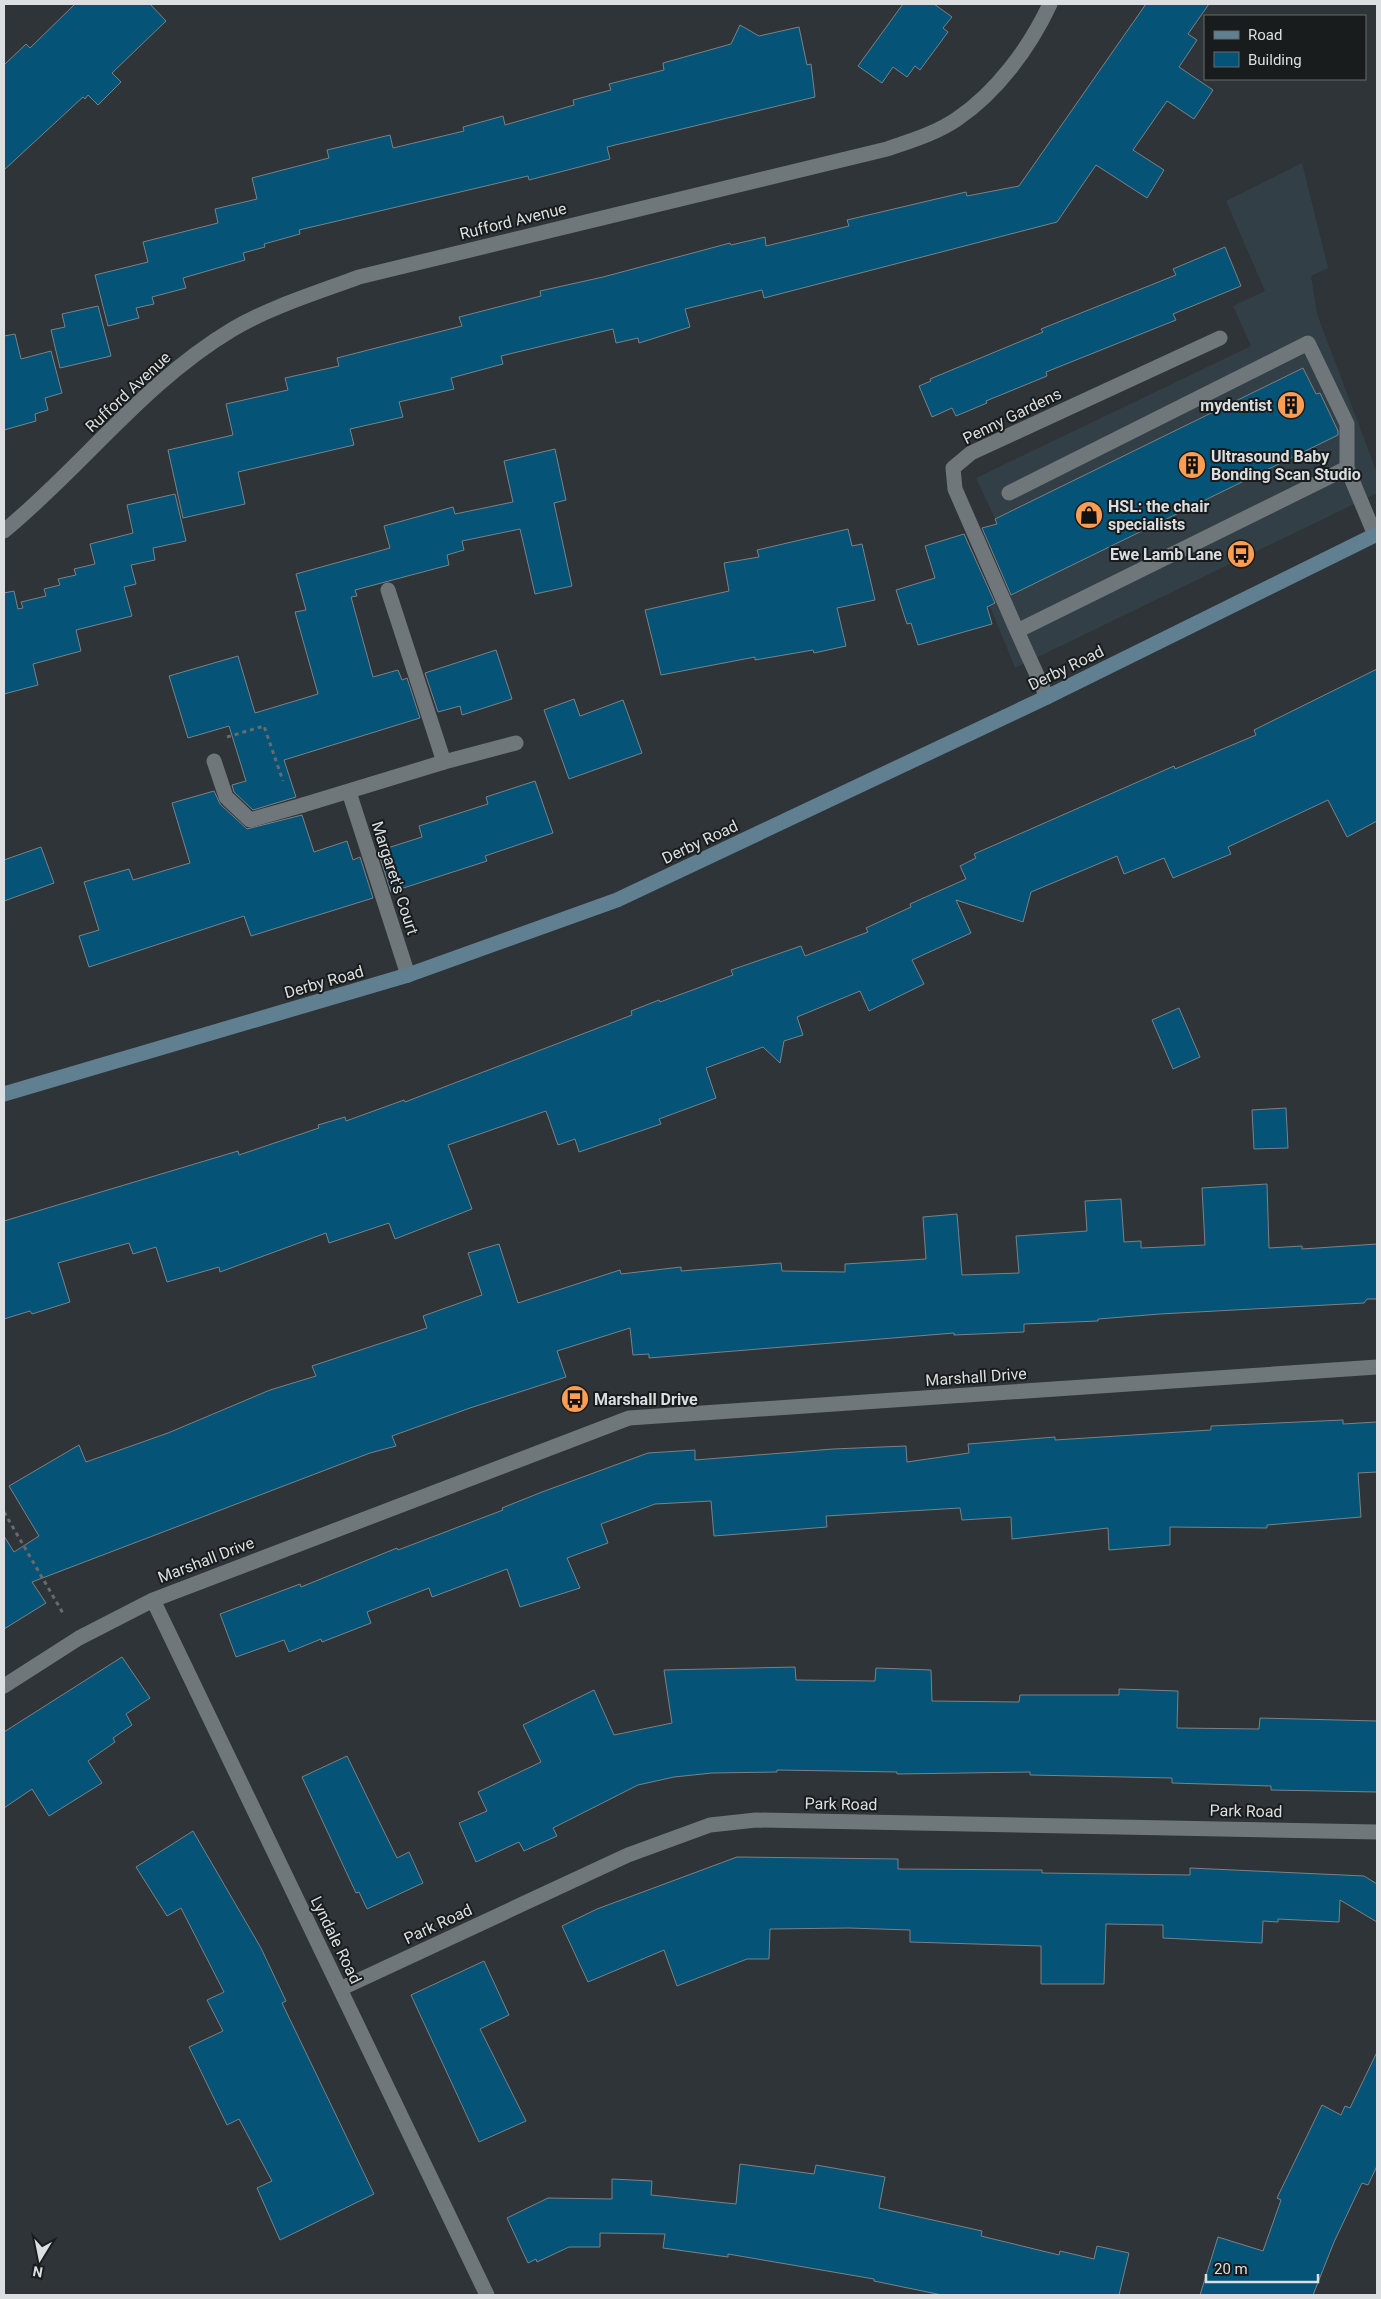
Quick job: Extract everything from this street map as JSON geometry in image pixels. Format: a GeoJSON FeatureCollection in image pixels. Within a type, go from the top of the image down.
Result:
{"type":"FeatureCollection","features":[{"type":"Feature","properties":{"kind":"main road","name":"Derby Road"},"geometry":{"type":"LineString","coordinates":[[4,1094],[408,975],[617,900],[1046,697],[1376,534]]}},
{"type":"Feature","properties":{"kind":"street","name":"Rufford Avenue"},"geometry":{"type":"LineString","coordinates":[[4,531],[61,481],[113,426],[169,374],[235,328],[305,297],[359,277],[887,149],[924,136],[956,120],[980,100],[1008,72],[1032,36],[1050,4]]}},
{"type":"Feature","properties":{"kind":"street","name":"Penny Gardens"},"geometry":{"type":"LineString","coordinates":[[1016,631],[955,489],[953,468],[971,453],[1220,338]]}},
{"type":"Feature","properties":{"kind":"street"},"geometry":{"type":"LineString","coordinates":[[1009,493],[1308,343],[1347,424],[1347,468],[1376,534]]}},
{"type":"Feature","properties":{"kind":"street"},"geometry":{"type":"LineString","coordinates":[[1046,697],[1016,631],[1347,468]]}},
{"type":"Feature","properties":{"kind":"street"},"geometry":{"type":"LineString","coordinates":[[388,590],[444,762]]}},
{"type":"Feature","properties":{"kind":"street"},"geometry":{"type":"LineString","coordinates":[[214,761],[226,797],[250,820],[349,792],[444,762],[516,743]]}},
{"type":"Feature","properties":{"kind":"street","name":"Margaret's Court"},"geometry":{"type":"LineString","coordinates":[[349,792],[408,975]]}},
{"type":"Feature","properties":{"kind":"street","name":"Marshall Drive"},"geometry":{"type":"LineString","coordinates":[[4,1686],[79,1638],[153,1600],[628,1418],[1377,1367]]}},
{"type":"Feature","properties":{"kind":"street","name":"Lyndale Road"},"geometry":{"type":"LineString","coordinates":[[153,1600],[487,2295]]}},
{"type":"Feature","properties":{"kind":"street","name":"Park Road"},"geometry":{"type":"LineString","coordinates":[[340,1989],[628,1855],[710,1825],[756,1820],[1377,1832]]}},
{"type":"Feature","properties":{"kind":"path"},"geometry":{"type":"LineString","coordinates":[[226,737],[264,726],[282,782],[295,778],[303,805]]}},
{"type":"Feature","properties":{"kind":"path"},"geometry":{"type":"LineString","coordinates":[[4,1512],[79,1638]]}},
{"type":"Feature","properties":{"kind":"shaded area"},"geometry":{"type":"Polygon","coordinates":[[[1302,163],[1328,268],[1311,276],[1317,314],[1377,473],[1377,493],[1015,668],[989,604],[1022,590],[1007,544],[976,478],[1251,346],[1233,306],[1265,291],[1226,201],[1302,163]]]}},
{"type":"Feature","properties":{"kind":"building"},"geometry":{"type":"Polygon","coordinates":[[[75,4],[150,4],[166,21],[112,73],[121,82],[98,105],[88,95],[85,99],[83,97],[4,170],[4,65],[26,44],[30,48],[75,4]]]}},
{"type":"Feature","properties":{"kind":"building"},"geometry":{"type":"Polygon","coordinates":[[[903,4],[934,4],[952,17],[943,28],[948,32],[920,70],[915,66],[907,77],[893,67],[882,83],[858,66],[903,4]]]}},
{"type":"Feature","properties":{"kind":"building"},"geometry":{"type":"Polygon","coordinates":[[[1146,4],[1209,4],[1188,34],[1197,40],[1179,67],[1213,90],[1194,119],[1167,101],[1133,150],[1164,170],[1147,198],[1096,165],[1057,222],[764,298],[762,290],[685,309],[690,327],[639,343],[638,338],[616,343],[613,329],[501,356],[503,364],[451,378],[454,389],[399,402],[403,417],[350,429],[354,445],[238,472],[245,504],[183,518],[168,450],[233,435],[226,404],[288,390],[285,378],[339,366],[337,358],[462,326],[459,317],[541,296],[540,291],[603,277],[730,243],[731,245],[765,237],[766,246],[849,226],[847,220],[966,192],[967,196],[1019,186],[1146,4]]]}},
{"type":"Feature","properties":{"kind":"building"},"geometry":{"type":"Polygon","coordinates":[[[740,25],[759,36],[799,27],[807,65],[811,64],[815,97],[607,147],[610,159],[529,180],[528,176],[299,230],[300,234],[264,244],[265,247],[243,253],[245,260],[183,278],[186,288],[152,297],[154,304],[136,308],[139,318],[108,326],[95,275],[148,262],[143,242],[218,223],[215,209],[257,199],[252,178],[329,158],[327,150],[390,135],[393,148],[464,131],[463,127],[503,116],[505,125],[574,105],[573,100],[611,90],[609,84],[664,70],[663,63],[731,44],[740,25]]]}},
{"type":"Feature","properties":{"kind":"building"},"geometry":{"type":"Polygon","coordinates":[[[1225,247],[1241,286],[1173,314],[1176,320],[1046,372],[1047,376],[986,401],[987,403],[956,416],[952,408],[932,417],[919,386],[931,381],[930,379],[1043,332],[1041,329],[1176,275],[1173,269],[1225,247]]]}},
{"type":"Feature","properties":{"kind":"building"},"geometry":{"type":"Polygon","coordinates":[[[98,306],[111,356],[60,368],[51,330],[65,327],[62,314],[98,306]]]}},
{"type":"Feature","properties":{"kind":"building"},"geometry":{"type":"Polygon","coordinates":[[[15,334],[21,359],[51,351],[62,393],[45,398],[48,410],[35,414],[36,421],[4,430],[4,336],[15,334]]]}},
{"type":"Feature","properties":{"kind":"building"},"geometry":{"type":"Polygon","coordinates":[[[1303,368],[1316,394],[1320,393],[1338,431],[1338,435],[1011,595],[982,528],[997,524],[995,519],[1303,368]]]}},
{"type":"Feature","properties":{"kind":"building"},"geometry":{"type":"Polygon","coordinates":[[[555,449],[566,500],[554,503],[572,586],[535,594],[520,529],[462,541],[464,550],[447,555],[449,565],[355,590],[357,596],[351,597],[373,677],[398,670],[402,680],[407,678],[420,718],[284,760],[296,797],[253,810],[234,792],[232,785],[246,781],[229,726],[188,738],[169,676],[238,656],[255,713],[318,694],[295,612],[306,610],[296,574],[390,548],[384,526],[453,507],[455,514],[513,502],[504,461],[555,449]]]}},
{"type":"Feature","properties":{"kind":"building"},"geometry":{"type":"Polygon","coordinates":[[[175,494],[186,541],[153,548],[155,560],[131,565],[136,584],[124,587],[132,616],[76,630],[81,651],[33,664],[38,685],[4,694],[4,593],[14,591],[18,609],[23,608],[21,602],[46,596],[44,589],[60,585],[58,579],[76,575],[74,569],[95,564],[90,544],[133,533],[127,505],[175,494]]]}},
{"type":"Feature","properties":{"kind":"building"},"geometry":{"type":"Polygon","coordinates":[[[848,529],[852,546],[862,544],[875,600],[837,608],[846,646],[814,653],[813,650],[755,660],[755,657],[661,675],[645,610],[729,591],[724,563],[759,557],[757,550],[848,529]]]}},
{"type":"Feature","properties":{"kind":"building"},"geometry":{"type":"Polygon","coordinates":[[[964,534],[995,603],[987,607],[992,624],[918,645],[911,623],[907,624],[896,590],[935,578],[925,546],[964,534]]]}},
{"type":"Feature","properties":{"kind":"building"},"geometry":{"type":"Polygon","coordinates":[[[496,650],[512,699],[462,715],[460,706],[438,712],[425,673],[496,650]]]}},
{"type":"Feature","properties":{"kind":"building"},"geometry":{"type":"Polygon","coordinates":[[[1377,669],[1377,821],[1347,837],[1328,800],[1228,847],[1231,854],[1173,878],[1164,858],[1124,874],[1117,856],[1031,892],[1023,922],[956,900],[971,933],[912,960],[924,984],[869,1011],[860,991],[797,1017],[803,1035],[784,1041],[780,1063],[763,1047],[706,1068],[716,1098],[659,1119],[661,1124],[579,1152],[575,1139],[558,1145],[546,1111],[448,1145],[472,1209],[395,1239],[389,1223],[329,1243],[326,1233],[220,1272],[219,1267],[167,1282],[156,1247],[133,1254],[129,1243],[58,1263],[70,1302],[32,1314],[30,1311],[4,1319],[4,1221],[238,1151],[239,1155],[319,1128],[318,1125],[345,1117],[346,1121],[404,1100],[405,1102],[632,1015],[631,1011],[659,1000],[660,1002],[733,975],[731,970],[801,946],[805,956],[868,932],[866,928],[911,907],[910,904],[966,879],[960,866],[976,858],[974,854],[1174,766],[1175,769],[1256,735],[1254,730],[1377,669]]]}},
{"type":"Feature","properties":{"kind":"building"},"geometry":{"type":"Polygon","coordinates":[[[574,699],[580,716],[623,700],[642,753],[569,779],[544,710],[574,699]]]}},
{"type":"Feature","properties":{"kind":"building"},"geometry":{"type":"Polygon","coordinates":[[[535,781],[553,833],[485,856],[487,861],[391,892],[378,851],[422,837],[419,826],[488,804],[486,797],[535,781]]]}},
{"type":"Feature","properties":{"kind":"building"},"geometry":{"type":"Polygon","coordinates":[[[214,791],[220,804],[247,829],[302,815],[314,852],[347,841],[353,860],[360,857],[373,898],[251,936],[244,916],[89,967],[79,936],[99,930],[84,882],[129,869],[133,880],[190,863],[172,803],[214,791]]]}},
{"type":"Feature","properties":{"kind":"building"},"geometry":{"type":"Polygon","coordinates":[[[41,847],[54,883],[4,901],[4,860],[41,847]]]}},
{"type":"Feature","properties":{"kind":"building"},"geometry":{"type":"Polygon","coordinates":[[[1179,1008],[1200,1057],[1173,1069],[1152,1020],[1179,1008]]]}},
{"type":"Feature","properties":{"kind":"building"},"geometry":{"type":"Polygon","coordinates":[[[1286,1108],[1288,1148],[1254,1149],[1252,1110],[1286,1108]]]}},
{"type":"Feature","properties":{"kind":"building"},"geometry":{"type":"Polygon","coordinates":[[[1267,1184],[1269,1248],[1302,1246],[1302,1249],[1377,1244],[1377,1299],[1367,1299],[1364,1303],[1160,1314],[1098,1319],[1098,1321],[1024,1324],[1024,1332],[954,1335],[954,1333],[649,1358],[649,1354],[633,1355],[630,1328],[557,1351],[566,1377],[392,1436],[396,1446],[370,1453],[32,1582],[46,1603],[4,1629],[4,1536],[14,1552],[39,1536],[9,1486],[79,1445],[86,1462],[168,1433],[270,1390],[316,1376],[312,1366],[427,1328],[423,1316],[482,1295],[468,1253],[499,1244],[518,1303],[620,1270],[621,1274],[681,1267],[681,1271],[781,1263],[782,1271],[845,1272],[845,1264],[926,1259],[923,1217],[957,1214],[962,1275],[1019,1273],[1016,1236],[1087,1231],[1085,1201],[1121,1199],[1124,1242],[1141,1241],[1141,1248],[1205,1245],[1202,1188],[1267,1184]]]}},
{"type":"Feature","properties":{"kind":"building"},"geometry":{"type":"Polygon","coordinates":[[[1343,1420],[1343,1424],[1377,1422],[1377,1472],[1358,1473],[1361,1517],[1267,1525],[1267,1528],[1170,1527],[1170,1545],[1109,1550],[1108,1528],[1012,1539],[1011,1517],[962,1520],[960,1508],[826,1516],[827,1527],[714,1536],[711,1501],[655,1504],[601,1524],[608,1543],[567,1558],[580,1588],[520,1607],[507,1569],[432,1597],[429,1588],[367,1612],[371,1623],[322,1642],[321,1639],[289,1652],[284,1640],[236,1657],[220,1614],[300,1584],[301,1587],[397,1548],[398,1550],[503,1510],[502,1508],[542,1492],[648,1453],[695,1450],[695,1460],[833,1449],[906,1446],[907,1462],[969,1453],[968,1444],[1055,1437],[1055,1440],[1211,1430],[1211,1426],[1343,1420]]]}},
{"type":"Feature","properties":{"kind":"building"},"geometry":{"type":"Polygon","coordinates":[[[122,1657],[150,1698],[126,1714],[132,1725],[113,1738],[115,1742],[88,1761],[102,1783],[49,1816],[32,1789],[4,1808],[4,1732],[122,1657]]]}},
{"type":"Feature","properties":{"kind":"building"},"geometry":{"type":"Polygon","coordinates":[[[795,1667],[796,1680],[875,1681],[876,1668],[931,1670],[932,1701],[1019,1702],[1020,1695],[1119,1695],[1119,1689],[1178,1691],[1177,1728],[1259,1729],[1260,1718],[1377,1721],[1377,1792],[1271,1790],[1271,1786],[1172,1783],[1172,1778],[1030,1775],[1030,1772],[897,1774],[897,1772],[777,1770],[777,1772],[712,1773],[674,1777],[638,1785],[553,1828],[557,1836],[524,1851],[519,1842],[476,1862],[459,1823],[487,1811],[478,1792],[541,1762],[523,1725],[594,1690],[614,1735],[672,1723],[664,1670],[795,1667]]]}},
{"type":"Feature","properties":{"kind":"building"},"geometry":{"type":"Polygon","coordinates":[[[347,1756],[397,1858],[409,1852],[423,1883],[367,1909],[359,1892],[356,1893],[302,1777],[347,1756]]]}},
{"type":"Feature","properties":{"kind":"building"},"geometry":{"type":"Polygon","coordinates":[[[193,1831],[261,1948],[286,2001],[282,2003],[374,2194],[280,2240],[257,2188],[272,2181],[239,2119],[227,2125],[189,2047],[223,2031],[207,2000],[224,1992],[181,1908],[167,1916],[136,1867],[193,1831]]]}},
{"type":"Feature","properties":{"kind":"building"},"geometry":{"type":"Polygon","coordinates":[[[737,1857],[898,1859],[898,1869],[1042,1870],[1042,1873],[1190,1875],[1190,1868],[1364,1876],[1377,1884],[1377,1922],[1340,1900],[1339,1922],[1278,1919],[1278,1922],[1263,1921],[1262,1943],[1163,1938],[1163,1925],[1106,1924],[1104,1984],[1041,1984],[1041,1946],[910,1942],[910,1930],[849,1928],[770,1929],[769,1959],[747,1959],[677,1986],[664,1950],[588,1982],[562,1926],[597,1909],[737,1857]]]}},
{"type":"Feature","properties":{"kind":"building"},"geometry":{"type":"Polygon","coordinates":[[[484,1961],[509,2015],[480,2029],[526,2121],[479,2142],[411,1995],[484,1961]]]}},
{"type":"Feature","properties":{"kind":"building"},"geometry":{"type":"Polygon","coordinates":[[[1377,2052],[1377,2166],[1368,2185],[1362,2183],[1334,2242],[1313,2295],[1200,2295],[1218,2237],[1263,2251],[1281,2200],[1277,2198],[1322,2105],[1341,2115],[1345,2106],[1350,2108],[1377,2052]]]}},
{"type":"Feature","properties":{"kind":"building"},"geometry":{"type":"Polygon","coordinates":[[[740,2164],[814,2174],[816,2165],[885,2177],[879,2208],[982,2231],[981,2236],[1059,2255],[1060,2251],[1094,2259],[1097,2246],[1129,2253],[1119,2295],[942,2295],[874,2281],[874,2279],[728,2254],[728,2257],[663,2248],[665,2234],[600,2233],[600,2247],[569,2247],[537,2262],[536,2259],[528,2263],[507,2218],[548,2198],[612,2199],[612,2179],[652,2181],[651,2195],[736,2204],[740,2164]]]}},
{"type":"Feature","properties":{"kind":"place","name":"mydentist"},"geometry":{"type":"Point","coordinates":[1291,405]}},
{"type":"Feature","properties":{"kind":"place","name":"Ultrasound Baby Bonding Scan Studio"},"geometry":{"type":"Point","coordinates":[1192,465]}},
{"type":"Feature","properties":{"kind":"place","name":"HSL: the chair specialists"},"geometry":{"type":"Point","coordinates":[1089,515]}},
{"type":"Feature","properties":{"kind":"place","name":"Ewe Lamb Lane"},"geometry":{"type":"Point","coordinates":[1241,554]}},
{"type":"Feature","properties":{"kind":"place","name":"Marshall Drive"},"geometry":{"type":"Point","coordinates":[575,1399]}}]}
